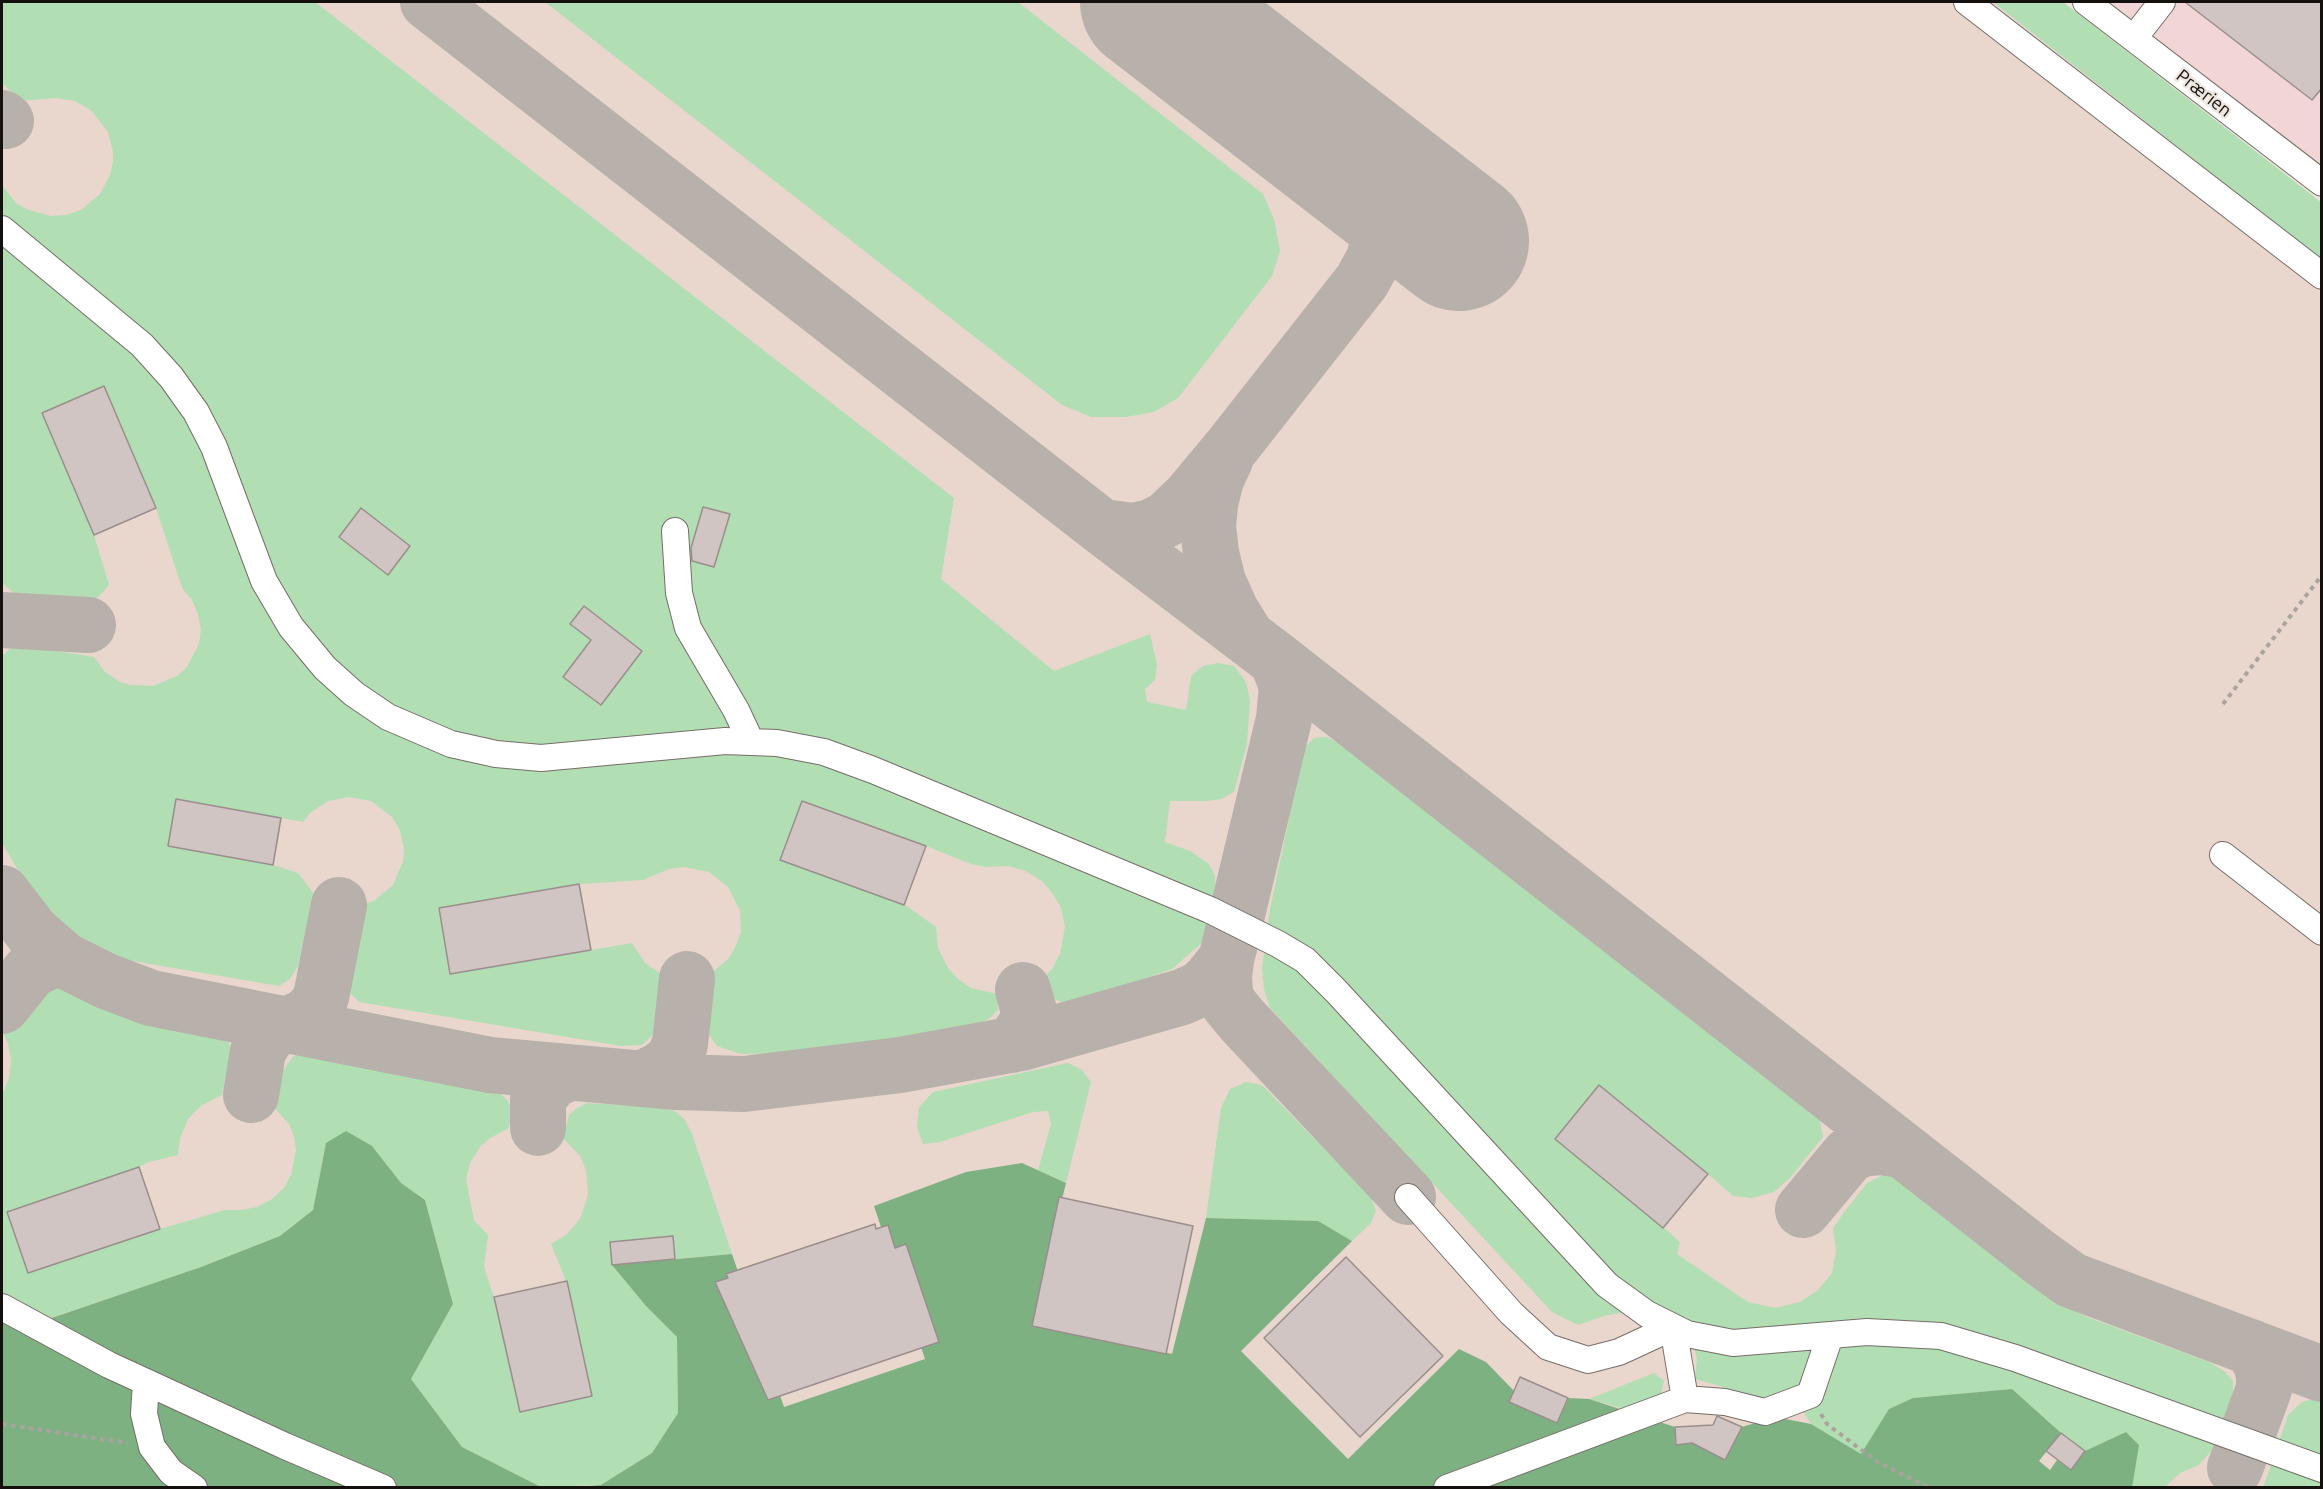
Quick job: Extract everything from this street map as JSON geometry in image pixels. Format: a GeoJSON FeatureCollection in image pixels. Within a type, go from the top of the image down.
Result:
{"type":"FeatureCollection","features":[{"type":"Feature","properties":{"kind":"street"},"geometry":{"type":"LineString","coordinates":[[1967,2],[2322,276]]}},
{"type":"Feature","properties":{"kind":"street","name":"Prærien"},"geometry":{"type":"LineString","coordinates":[[2086,2],[2322,183]]}},
{"type":"Feature","properties":{"kind":"street"},"geometry":{"type":"LineString","coordinates":[[2134,38],[2162,2]]}},
{"type":"Feature","properties":{"kind":"street"},"geometry":{"type":"LineString","coordinates":[[2,229],[142,345],[171,377],[196,412],[214,447],[264,580],[291,627],[325,668],[354,694],[388,717],[451,744],[496,754],[541,758],[725,741],[777,743],[824,752],[873,770],[1210,910],[1305,960],[1607,1285],[1647,1314],[1687,1334],[1733,1343],[1867,1332],[1941,1336],[2015,1358],[2322,1469]]}},
{"type":"Feature","properties":{"kind":"street"},"geometry":{"type":"LineString","coordinates":[[675,531],[679,593],[688,628],[736,710],[751,742]]}},
{"type":"Feature","properties":{"kind":"street"},"geometry":{"type":"LineString","coordinates":[[2223,855],[2322,932]]}},
{"type":"Feature","properties":{"kind":"street"},"geometry":{"type":"LineString","coordinates":[[1408,1197],[1511,1313],[1548,1347],[1588,1360],[1619,1352],[1673,1327]]}},
{"type":"Feature","properties":{"kind":"street"},"geometry":{"type":"LineString","coordinates":[[2,1307],[109,1365],[285,1446],[383,1488]]}},
{"type":"Feature","properties":{"kind":"street"},"geometry":{"type":"LineString","coordinates":[[1673,1327],[1685,1399]]}},
{"type":"Feature","properties":{"kind":"street"},"geometry":{"type":"LineString","coordinates":[[1447,1488],[1685,1399],[1725,1402],[1765,1412],[1810,1395],[1830,1336]]}},
{"type":"Feature","properties":{"kind":"street"},"geometry":{"type":"LineString","coordinates":[[146,1382],[144,1414],[152,1447],[171,1472],[194,1488]]}},
{"type":"Feature","properties":{"kind":"path"},"geometry":{"type":"LineString","coordinates":[[2223,704],[2322,575]]}},
{"type":"Feature","properties":{"kind":"path"},"geometry":{"type":"LineString","coordinates":[[1810,1395],[1827,1424],[1876,1461],[1930,1488]]}},
{"type":"Feature","properties":{"kind":"path"},"geometry":{"type":"LineString","coordinates":[[2,1424],[152,1447]]}},
{"type":"Feature","properties":{"kind":"shaded area"},"geometry":{"type":"Polygon","coordinates":[[[2,2],[2027,2],[2321,233],[2321,1487],[2,1487],[2,2]]]}},
{"type":"Feature","properties":{"kind":"shaded area"},"geometry":{"type":"Polygon","coordinates":[[[2087,2],[2321,2],[2321,183],[2087,2]]]}},
{"type":"Feature","properties":{"kind":"green space"},"geometry":{"type":"Polygon","coordinates":[[[2,2],[315,2],[954,498],[941,579],[1054,671],[1150,634],[1157,665],[1155,680],[1145,689],[1147,702],[1186,710],[1191,676],[1203,666],[1218,663],[1234,666],[1246,682],[1250,700],[1247,744],[1234,792],[1221,799],[1207,801],[1170,801],[1165,842],[1190,851],[1209,864],[1215,876],[1216,896],[1210,930],[1205,940],[1172,969],[1068,1005],[1053,998],[1043,978],[1053,968],[1060,954],[1065,927],[1061,908],[1043,882],[1026,871],[1007,866],[986,867],[971,864],[926,846],[905,905],[936,927],[938,948],[948,968],[958,979],[971,988],[997,994],[998,1010],[989,1019],[967,1028],[799,1053],[741,1054],[717,1046],[707,1032],[713,972],[729,958],[741,932],[740,910],[728,887],[709,872],[684,867],[669,869],[643,880],[580,884],[591,950],[632,943],[645,963],[661,974],[653,1035],[642,1045],[621,1046],[359,1002],[351,994],[347,981],[355,930],[363,905],[375,900],[393,885],[403,862],[404,849],[400,830],[392,817],[371,801],[349,797],[328,801],[310,813],[303,822],[281,818],[273,865],[298,873],[314,894],[298,966],[290,979],[279,986],[127,960],[84,940],[52,915],[27,885],[2,843],[2,656],[12,647],[30,647],[94,657],[104,671],[118,681],[130,685],[153,686],[177,676],[187,667],[199,644],[201,629],[192,600],[182,588],[156,508],[94,535],[109,585],[94,602],[14,593],[2,583],[2,185],[17,204],[29,210],[51,216],[66,215],[81,210],[100,194],[110,175],[113,152],[108,132],[92,111],[75,101],[55,98],[21,101],[2,83],[2,2]]]}},
{"type":"Feature","properties":{"kind":"green space"},"geometry":{"type":"Polygon","coordinates":[[[545,2],[1018,2],[1263,194],[1274,219],[1280,251],[1272,276],[1178,398],[1154,412],[1126,417],[1091,417],[1062,405],[545,2]]]}},
{"type":"Feature","properties":{"kind":"green space"},"geometry":{"type":"Polygon","coordinates":[[[1993,2],[2063,2],[2321,202],[2321,259],[1993,2]]]}},
{"type":"Feature","properties":{"kind":"green space"},"geometry":{"type":"Polygon","coordinates":[[[1327,737],[1341,744],[1806,1105],[1820,1121],[1823,1137],[1790,1178],[1774,1192],[1752,1198],[1733,1196],[1708,1174],[1664,1228],[1680,1242],[1677,1254],[1748,1302],[1775,1308],[1800,1302],[1818,1290],[1832,1273],[1836,1251],[1833,1228],[1867,1183],[1883,1175],[1901,1178],[2045,1293],[2087,1317],[2209,1362],[2224,1371],[2233,1381],[2233,1394],[2215,1446],[2199,1465],[2180,1473],[2165,1487],[2132,1487],[2133,1476],[2126,1432],[2085,1451],[2061,1433],[2012,1389],[1913,1398],[1889,1409],[1861,1455],[1811,1424],[1802,1409],[1695,1379],[1697,1359],[1687,1317],[1620,1313],[1578,1325],[1552,1312],[1270,1008],[1264,989],[1262,968],[1270,909],[1304,748],[1314,738],[1327,737]]]}},
{"type":"Feature","properties":{"kind":"green space"},"geometry":{"type":"Polygon","coordinates":[[[53,987],[64,987],[102,1005],[143,1019],[216,1033],[229,1043],[231,1049],[222,1095],[202,1105],[188,1119],[180,1138],[178,1155],[149,1162],[139,1167],[160,1229],[225,1210],[257,1207],[272,1199],[284,1188],[291,1175],[296,1150],[294,1136],[289,1124],[272,1105],[284,1069],[300,1051],[497,1091],[508,1101],[511,1109],[509,1128],[490,1138],[480,1147],[470,1163],[466,1179],[474,1220],[488,1235],[484,1267],[494,1297],[566,1281],[551,1244],[566,1235],[580,1219],[588,1195],[586,1170],[580,1156],[563,1138],[569,1115],[587,1103],[664,1108],[676,1112],[685,1120],[692,1134],[732,1254],[675,1259],[673,1237],[612,1265],[646,1306],[677,1337],[678,1413],[652,1453],[601,1485],[541,1487],[462,1447],[411,1379],[453,1304],[425,1200],[401,1183],[372,1146],[326,1143],[313,1210],[280,1236],[201,1267],[36,1323],[2,1306],[2,1095],[9,1078],[11,1060],[8,1043],[2,1031],[44,991],[53,987]]]}},
{"type":"Feature","properties":{"kind":"green space"},"geometry":{"type":"Polygon","coordinates":[[[1068,1063],[1082,1070],[1091,1082],[1066,1183],[1038,1170],[1051,1124],[1048,1111],[1033,1112],[940,1142],[923,1144],[917,1127],[919,1107],[933,1092],[1068,1063]]]}},
{"type":"Feature","properties":{"kind":"green space"},"geometry":{"type":"Polygon","coordinates":[[[1246,1082],[1262,1085],[1371,1197],[1376,1211],[1371,1223],[1352,1241],[1317,1221],[1206,1218],[1221,1108],[1230,1089],[1246,1082]]]}},
{"type":"Feature","properties":{"kind":"green space"},"geometry":{"type":"Polygon","coordinates":[[[346,1131],[372,1146],[401,1183],[425,1200],[453,1304],[411,1379],[462,1447],[541,1487],[2,1487],[2,1306],[37,1323],[201,1267],[280,1236],[313,1210],[326,1143],[346,1131]]]}},
{"type":"Feature","properties":{"kind":"green space"},"geometry":{"type":"Polygon","coordinates":[[[1022,1163],[1066,1183],[1033,1319],[1172,1354],[1206,1218],[1318,1221],[1352,1241],[1241,1351],[1348,1459],[1459,1349],[1486,1362],[1514,1391],[1510,1402],[1557,1423],[1568,1398],[1589,1399],[1675,1427],[1677,1444],[1704,1443],[1702,1448],[1725,1460],[1742,1427],[1775,1417],[1811,1424],[1861,1454],[1889,1409],[1913,1398],[2012,1389],[2061,1433],[2039,1461],[2050,1470],[2057,1460],[2071,1470],[2085,1451],[2126,1432],[2139,1445],[2132,1488],[564,1488],[601,1485],[652,1453],[678,1413],[677,1337],[646,1306],[612,1265],[732,1254],[784,1407],[925,1359],[874,1206],[966,1172],[1022,1163]]]}},
{"type":"Feature","properties":{"kind":"green space"},"geometry":{"type":"Polygon","coordinates":[[[1654,1373],[1664,1381],[1661,1394],[1628,1410],[1589,1399],[1654,1373]]]}},
{"type":"Feature","properties":{"kind":"green space"},"geometry":{"type":"Polygon","coordinates":[[[2321,1397],[2321,1487],[2263,1488],[2288,1415],[2302,1402],[2321,1397]]]}},
{"type":"Feature","properties":{"kind":"building"},"geometry":{"type":"Polygon","coordinates":[[[2185,2],[2322,2],[2322,88],[2312,100],[2185,2]]]}},
{"type":"Feature","properties":{"kind":"building"},"geometry":{"type":"Polygon","coordinates":[[[104,386],[156,508],[94,535],[42,413],[104,386]]]}},
{"type":"Feature","properties":{"kind":"building"},"geometry":{"type":"Polygon","coordinates":[[[703,507],[730,514],[714,567],[692,561],[691,548],[703,507]]]}},
{"type":"Feature","properties":{"kind":"building"},"geometry":{"type":"Polygon","coordinates":[[[361,508],[410,546],[388,575],[339,537],[361,508]]]}},
{"type":"Feature","properties":{"kind":"building"},"geometry":{"type":"Polygon","coordinates":[[[584,606],[642,651],[601,705],[563,677],[591,640],[570,624],[584,606]]]}},
{"type":"Feature","properties":{"kind":"building"},"geometry":{"type":"Polygon","coordinates":[[[176,799],[281,818],[273,865],[168,846],[176,799]]]}},
{"type":"Feature","properties":{"kind":"building"},"geometry":{"type":"Polygon","coordinates":[[[802,801],[926,846],[904,905],[780,860],[802,801]]]}},
{"type":"Feature","properties":{"kind":"building"},"geometry":{"type":"Polygon","coordinates":[[[579,884],[591,950],[450,974],[439,908],[579,884]]]}},
{"type":"Feature","properties":{"kind":"building"},"geometry":{"type":"Polygon","coordinates":[[[1599,1085],[1708,1174],[1663,1228],[1555,1139],[1599,1085]]]}},
{"type":"Feature","properties":{"kind":"building"},"geometry":{"type":"Polygon","coordinates":[[[139,1167],[160,1229],[28,1273],[7,1212],[139,1167]]]}},
{"type":"Feature","properties":{"kind":"building"},"geometry":{"type":"Polygon","coordinates":[[[1059,1197],[1193,1226],[1166,1354],[1032,1326],[1059,1197]]]}},
{"type":"Feature","properties":{"kind":"building"},"geometry":{"type":"Polygon","coordinates":[[[875,1224],[876,1229],[888,1225],[895,1248],[906,1244],[939,1342],[768,1400],[715,1282],[728,1278],[726,1274],[875,1224]]]}},
{"type":"Feature","properties":{"kind":"building"},"geometry":{"type":"Polygon","coordinates":[[[673,1236],[675,1259],[612,1265],[610,1242],[673,1236]]]}},
{"type":"Feature","properties":{"kind":"building"},"geometry":{"type":"Polygon","coordinates":[[[1346,1257],[1443,1356],[1360,1437],[1264,1338],[1346,1257]]]}},
{"type":"Feature","properties":{"kind":"building"},"geometry":{"type":"Polygon","coordinates":[[[567,1281],[592,1396],[520,1412],[494,1297],[567,1281]]]}},
{"type":"Feature","properties":{"kind":"building"},"geometry":{"type":"Polygon","coordinates":[[[1520,1377],[1568,1398],[1557,1423],[1509,1402],[1520,1377]]]}},
{"type":"Feature","properties":{"kind":"building"},"geometry":{"type":"Polygon","coordinates":[[[1717,1416],[1742,1427],[1725,1460],[1692,1443],[1676,1445],[1675,1427],[1713,1425],[1717,1416]]]}},
{"type":"Feature","properties":{"kind":"building"},"geometry":{"type":"Polygon","coordinates":[[[2061,1433],[2085,1451],[2071,1470],[2046,1451],[2061,1433]]]}},
{"type":"Feature","properties":{"kind":"taxiway"},"geometry":{"type":"LineString","coordinates":[[428,2],[1102,527],[1277,660],[2071,1280],[2322,1374]]}},
{"type":"Feature","properties":{"kind":"taxiway"},"geometry":{"type":"LineString","coordinates":[[2,118],[6,121]]}},
{"type":"Feature","properties":{"kind":"taxiway"},"geometry":{"type":"LineString","coordinates":[[1102,527],[1133,531],[1151,527],[1167,519],[1190,497],[1230,449],[1362,281],[1374,259],[1381,230],[1378,203],[1369,171]]}},
{"type":"Feature","properties":{"kind":"taxiway"},"geometry":{"type":"LineString","coordinates":[[1225,460],[1216,479],[1208,526],[1218,582],[1231,611],[1244,632]]}},
{"type":"Feature","properties":{"kind":"taxiway"},"geometry":{"type":"LineString","coordinates":[[2,620],[88,625]]}},
{"type":"Feature","properties":{"kind":"taxiway"},"geometry":{"type":"LineString","coordinates":[[1277,660],[1287,686],[1284,719],[1226,960],[1225,992],[1228,1003],[1242,1020],[1408,1197]]}},
{"type":"Feature","properties":{"kind":"taxiway"},"geometry":{"type":"LineString","coordinates":[[2,893],[32,932],[64,960],[106,981],[151,998],[490,1065],[676,1082],[744,1084],[900,1065],[1021,1043],[1182,997],[1200,989],[1226,960]]}},
{"type":"Feature","properties":{"kind":"taxiway"},"geometry":{"type":"LineString","coordinates":[[287,1025],[314,1009],[321,997],[339,905]]}},
{"type":"Feature","properties":{"kind":"taxiway"},"geometry":{"type":"LineString","coordinates":[[2,1006],[31,970],[50,961],[64,960]]}},
{"type":"Feature","properties":{"kind":"taxiway"},"geometry":{"type":"LineString","coordinates":[[641,1079],[660,1070],[673,1060],[680,1044],[687,979]]}},
{"type":"Feature","properties":{"kind":"taxiway"},"geometry":{"type":"LineString","coordinates":[[1012,1045],[1026,1025],[1029,1011],[1023,990]]}},
{"type":"Feature","properties":{"kind":"taxiway"},"geometry":{"type":"LineString","coordinates":[[251,1095],[258,1051],[269,1033],[282,1024]]}},
{"type":"Feature","properties":{"kind":"taxiway"},"geometry":{"type":"LineString","coordinates":[[538,1128],[538,1099],[551,1081],[569,1073]]}},
{"type":"Feature","properties":{"kind":"taxiway"},"geometry":{"type":"LineString","coordinates":[[1803,1210],[1849,1155],[1862,1149],[1880,1147],[1902,1150]]}},
{"type":"Feature","properties":{"kind":"taxiway"},"geometry":{"type":"LineString","coordinates":[[2235,1468],[2264,1389],[2261,1363],[2251,1347]]}},
{"type":"Feature","properties":{"kind":"runway"},"geometry":{"type":"LineString","coordinates":[[1150,2],[1459,241]]}}]}
